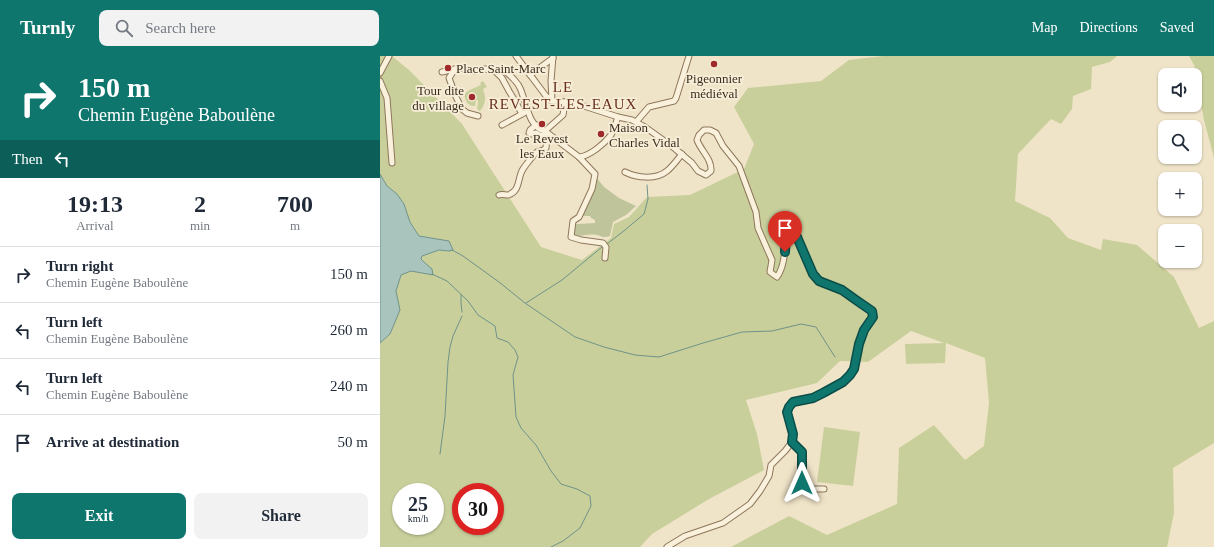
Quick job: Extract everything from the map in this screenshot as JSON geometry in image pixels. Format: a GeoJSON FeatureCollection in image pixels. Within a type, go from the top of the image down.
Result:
{"type":"FeatureCollection","features":[{"type":"Feature","properties":{"kind":"street"},"geometry":{"type":"LineString","coordinates":[[380,73],[389,56]]}},
{"type":"Feature","properties":{"kind":"street"},"geometry":{"type":"LineString","coordinates":[[516,56],[546,96],[552,100],[599,110],[632,120],[645,127],[682,154],[698,171],[706,175],[711,171],[712,165],[700,148],[697,140],[699,135],[704,130],[716,132],[723,146],[739,166],[756,212],[758,228],[772,260],[770,272],[777,277],[782,271],[786,230],[790,227],[794,230],[813,274],[819,281],[842,290],[873,313],[873,317],[864,330],[859,344],[854,369],[850,375],[843,382],[823,393],[813,398],[793,402],[789,407],[787,412],[793,434],[792,442],[770,465],[769,476],[750,504],[723,523],[684,536],[667,547]]}},
{"type":"Feature","properties":{"kind":"street"},"geometry":{"type":"LineString","coordinates":[[520,56],[522,60],[521,64]]}},
{"type":"Feature","properties":{"kind":"street"},"geometry":{"type":"LineString","coordinates":[[636,122],[649,108],[676,98],[689,56]]}},
{"type":"Feature","properties":{"kind":"street"},"geometry":{"type":"LineString","coordinates":[[530,75],[554,57]]}},
{"type":"Feature","properties":{"kind":"street"},"geometry":{"type":"LineString","coordinates":[[552,100],[551,82],[554,57]]}},
{"type":"Feature","properties":{"kind":"street"},"geometry":{"type":"LineString","coordinates":[[442,72],[460,68],[474,71],[485,69],[496,72],[503,80],[522,114]]}},
{"type":"Feature","properties":{"kind":"street"},"geometry":{"type":"LineString","coordinates":[[455,69],[449,78],[456,97],[462,109],[478,116]]}},
{"type":"Feature","properties":{"kind":"street"},"geometry":{"type":"LineString","coordinates":[[505,71],[519,86],[528,111],[536,125],[579,156],[595,174],[592,189],[579,217],[573,221],[571,237],[604,245],[605,258]]}},
{"type":"Feature","properties":{"kind":"street"},"geometry":{"type":"LineString","coordinates":[[380,81],[387,98],[392,163]]}},
{"type":"Feature","properties":{"kind":"street"},"geometry":{"type":"LineString","coordinates":[[536,125],[530,130],[529,133],[541,136],[563,115],[565,102]]}},
{"type":"Feature","properties":{"kind":"street"},"geometry":{"type":"LineString","coordinates":[[502,125],[528,111]]}},
{"type":"Feature","properties":{"kind":"street"},"geometry":{"type":"LineString","coordinates":[[579,156],[589,154],[605,141],[612,132],[618,117]]}},
{"type":"Feature","properties":{"kind":"street"},"geometry":{"type":"LineString","coordinates":[[499,195],[509,194],[518,188],[522,171],[537,153],[546,148],[545,132]]}},
{"type":"Feature","properties":{"kind":"street"},"geometry":{"type":"LineString","coordinates":[[625,172],[639,177],[662,174],[672,167],[682,154]]}},
{"type":"Feature","properties":{"kind":"street"},"geometry":{"type":"LineString","coordinates":[[792,442],[802,452],[802,483],[810,488],[824,489]]}},
{"type":"Feature","properties":{"kind":"green space"},"geometry":{"type":"Polygon","coordinates":[[[380,56],[392,56],[409,70],[462,124],[541,247],[582,260],[611,238],[614,224],[629,217],[647,197],[690,195],[744,169],[754,144],[734,107],[748,88],[821,81],[849,60],[883,56],[1117,56],[1110,62],[1092,67],[1091,89],[1073,96],[1072,109],[1061,124],[1051,119],[1018,154],[1015,201],[1050,218],[1068,238],[1101,250],[1103,239],[1137,245],[1158,263],[1158,268],[1164,268],[1174,277],[1199,328],[1214,321],[1214,443],[1173,468],[1174,513],[1167,547],[731,547],[789,516],[827,535],[897,504],[899,448],[934,425],[965,460],[984,446],[989,403],[985,358],[946,343],[945,363],[906,364],[905,344],[944,343],[911,331],[868,362],[840,361],[817,383],[746,400],[757,434],[764,470],[709,499],[652,534],[640,547],[380,547],[380,343],[390,334],[400,310],[396,291],[400,274],[411,271],[432,275],[432,269],[421,259],[422,256],[439,250],[449,251],[449,241],[419,236],[410,222],[404,204],[397,194],[387,186],[380,174],[380,56]]]}},
{"type":"Feature","properties":{"kind":"green space"},"geometry":{"type":"Polygon","coordinates":[[[1189,56],[1214,56],[1214,158],[1202,109],[1202,68],[1195,68],[1189,56]]]}},
{"type":"Feature","properties":{"kind":"green space"},"geometry":{"type":"Polygon","coordinates":[[[483,81],[487,87],[483,89],[485,102],[479,111],[477,108],[478,100],[476,100],[475,106],[470,105],[466,101],[464,95],[469,90],[481,85],[480,83],[483,81]]]}},
{"type":"Feature","properties":{"kind":"green space"},"geometry":{"type":"Polygon","coordinates":[[[596,177],[604,187],[619,198],[636,206],[626,215],[613,222],[610,236],[573,236],[573,224],[595,223],[595,220],[590,216],[581,216],[596,177]]]}},
{"type":"Feature","properties":{"kind":"green space"},"geometry":{"type":"Polygon","coordinates":[[[824,427],[860,432],[853,486],[817,482],[824,427]]]}},
{"type":"Feature","properties":{"kind":"water"},"geometry":{"type":"Polygon","coordinates":[[[380,174],[387,186],[397,194],[404,204],[410,222],[419,236],[449,241],[453,250],[439,250],[422,256],[421,259],[432,269],[433,275],[411,271],[401,275],[396,291],[400,310],[390,334],[380,343],[380,174]]]}},
{"type":"Feature","properties":{"kind":"waterway"},"geometry":{"type":"LineString","coordinates":[[607,244],[644,214],[648,199],[647,185]]}},
{"type":"Feature","properties":{"kind":"waterway"},"geometry":{"type":"LineString","coordinates":[[526,303],[562,280],[602,247]]}},
{"type":"Feature","properties":{"kind":"waterway"},"geometry":{"type":"LineString","coordinates":[[452,250],[463,256],[525,303],[575,337],[604,347],[635,355],[659,357],[742,332],[772,331],[801,324],[816,327],[835,357]]}},
{"type":"Feature","properties":{"kind":"waterway"},"geometry":{"type":"LineString","coordinates":[[432,274],[447,281],[468,301],[478,315],[495,326],[497,338],[508,342],[515,350],[518,357],[513,375],[516,417],[521,428],[536,445],[551,471],[561,484],[577,489],[590,496],[591,506],[580,528],[563,541],[551,547]]}},
{"type":"Feature","properties":{"kind":"waterway"},"geometry":{"type":"LineString","coordinates":[[461,295],[462,312]]}},
{"type":"Feature","properties":{"kind":"waterway"},"geometry":{"type":"LineString","coordinates":[[440,454],[445,416],[450,347],[462,316]]}},
{"type":"Feature","properties":{"kind":"place","name":"Pigeonnier médiéval"},"geometry":{"type":"Point","coordinates":[714,64]}},
{"type":"Feature","properties":{"kind":"place","name":"Place Saint-Marc"},"geometry":{"type":"Point","coordinates":[448,68]}},
{"type":"Feature","properties":{"kind":"place","name":"Tour dite du village"},"geometry":{"type":"Point","coordinates":[472,97]}},
{"type":"Feature","properties":{"kind":"place","name":"Le Revest les Eaux"},"geometry":{"type":"Point","coordinates":[542,124]}},
{"type":"Feature","properties":{"kind":"place","name":"Maison Charles Vidal"},"geometry":{"type":"Point","coordinates":[601,134]}},
{"type":"Feature","properties":{"kind":"district","name":"LE REVEST-LES-EAUX"},"geometry":{"type":"Point","coordinates":[563,96]}},
{"type":"Feature","properties":{"kind":"route"},"geometry":{"type":"LineString","coordinates":[[785,252],[786,230],[790,227],[794,230],[813,274],[819,281],[842,290],[872,311],[873,315],[864,330],[859,344],[854,369],[850,375],[843,382],[823,393],[813,398],[793,402],[789,407],[787,412],[793,434],[792,442],[802,452],[802,483]]}}]}
